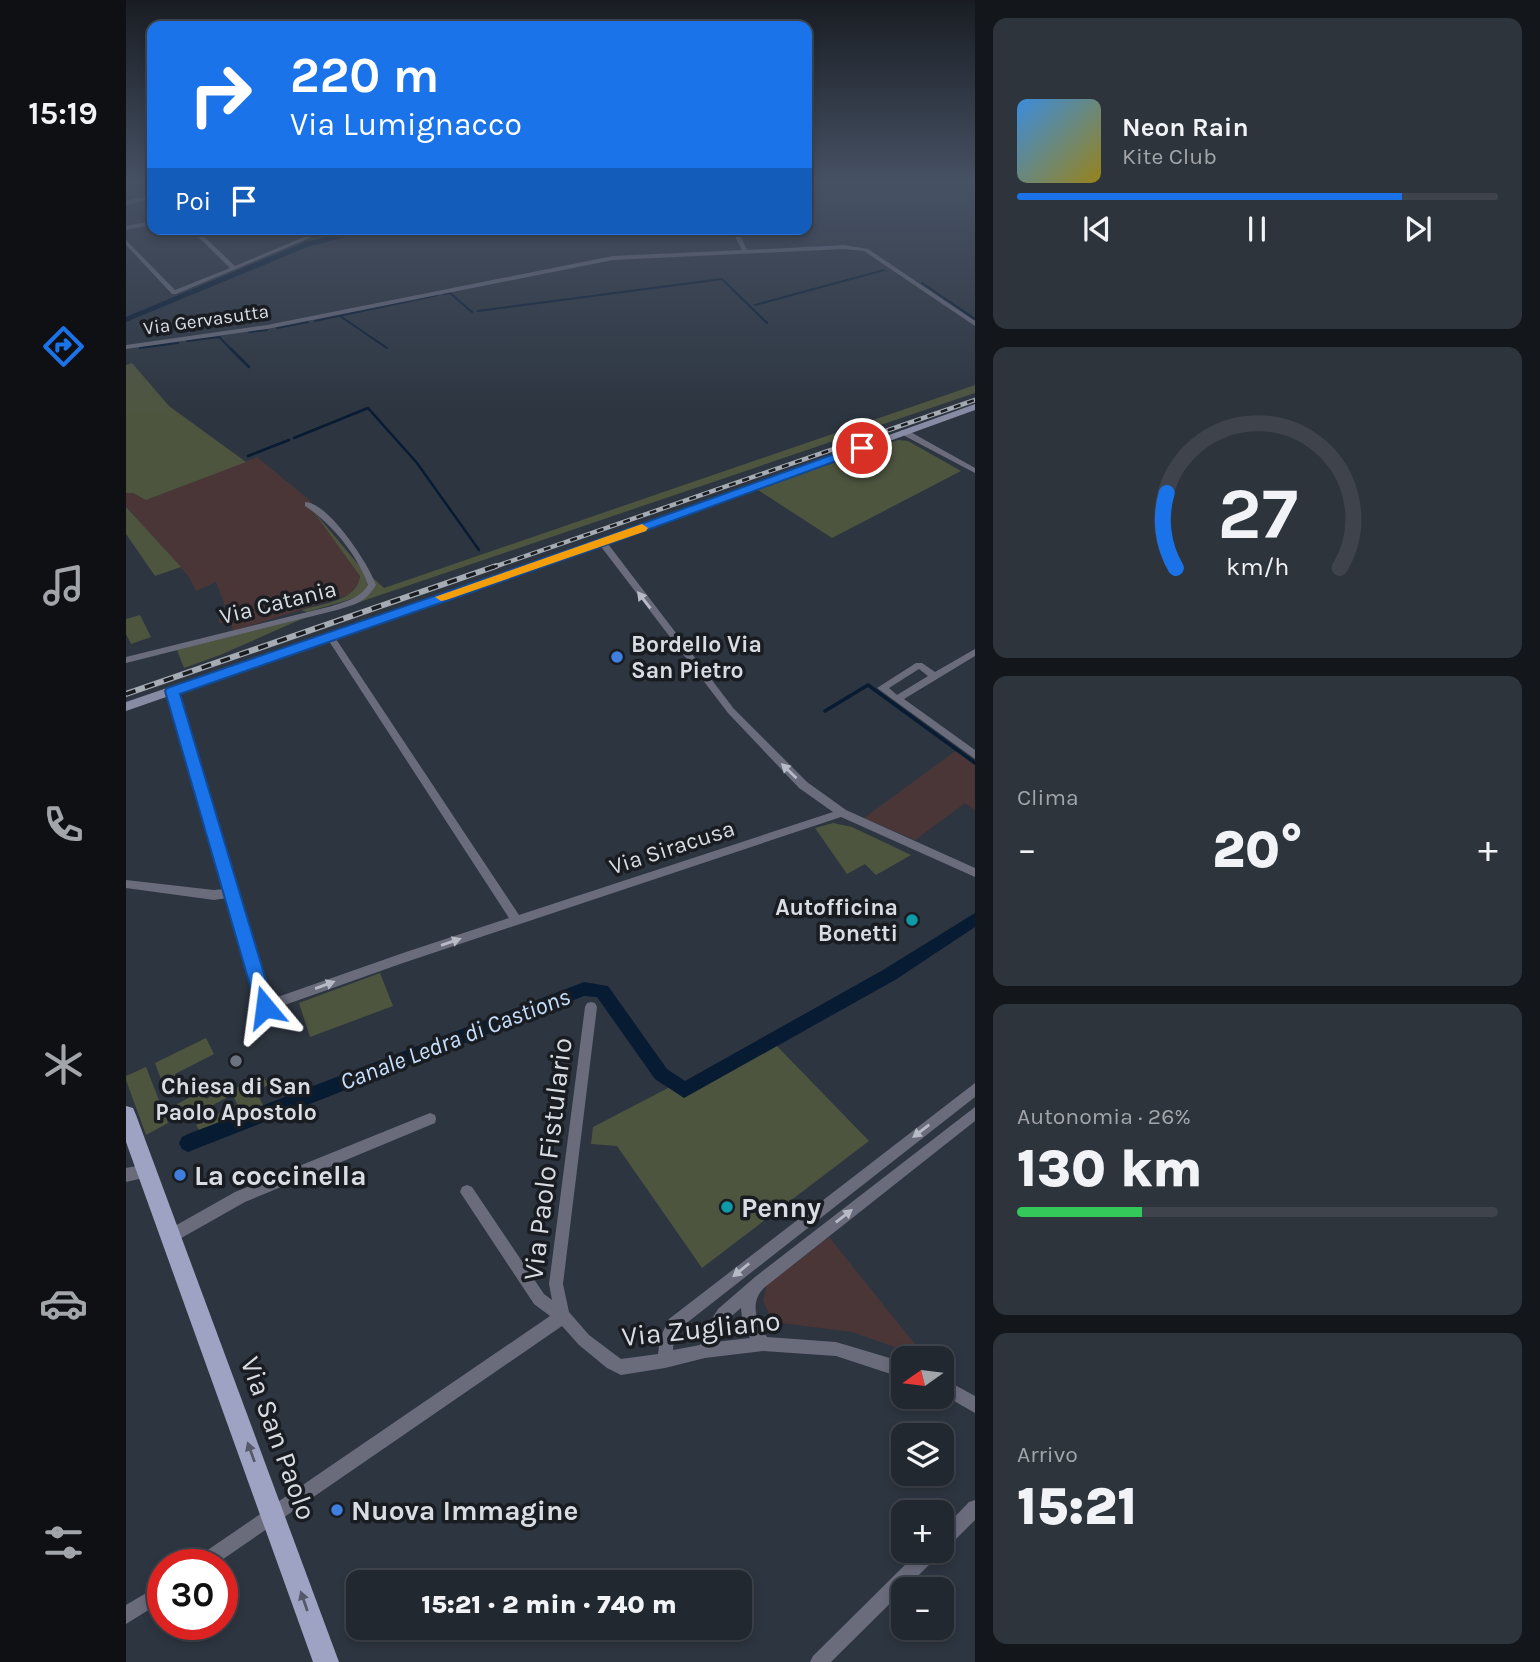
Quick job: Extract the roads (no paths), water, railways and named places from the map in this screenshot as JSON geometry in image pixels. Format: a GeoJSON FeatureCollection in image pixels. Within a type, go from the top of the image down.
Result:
{"type":"FeatureCollection","features":[{"type":"Feature","properties":{"kind":"main road"},"geometry":{"type":"LineString","coordinates":[[126,707],[601,542],[975,407]]}},
{"type":"Feature","properties":{"kind":"main road","name":"Via San Paolo"},"geometry":{"type":"LineString","coordinates":[[126,1115],[136,1173],[171,1236],[326,1662]]}},
{"type":"Feature","properties":{"kind":"street"},"geometry":{"type":"LineString","coordinates":[[142,259],[174,293],[258,259]]}},
{"type":"Feature","properties":{"kind":"street"},"geometry":{"type":"LineString","coordinates":[[224,259],[234,268]]}},
{"type":"Feature","properties":{"kind":"street","name":"Via Gervasutta"},"geometry":{"type":"LineString","coordinates":[[126,347],[271,327],[606,260],[628,259]]}},
{"type":"Feature","properties":{"kind":"street","name":"Via Gervasutta"},"geometry":{"type":"LineString","coordinates":[[876,259],[975,324]]}},
{"type":"Feature","properties":{"kind":"street"},"geometry":{"type":"LineString","coordinates":[[904,432],[975,471]]}},
{"type":"Feature","properties":{"kind":"street","name":"Via Catania"},"geometry":{"type":"LineString","coordinates":[[126,660],[334,608],[363,597],[372,585],[367,572],[335,530],[308,504]]}},
{"type":"Feature","properties":{"kind":"street"},"geometry":{"type":"LineString","coordinates":[[601,542],[731,711],[803,785],[842,813],[975,873]]}},
{"type":"Feature","properties":{"kind":"street"},"geometry":{"type":"LineString","coordinates":[[329,635],[516,920]]}},
{"type":"Feature","properties":{"kind":"street"},"geometry":{"type":"LineString","coordinates":[[897,699],[975,652]]}},
{"type":"Feature","properties":{"kind":"street"},"geometry":{"type":"LineString","coordinates":[[934,676],[919,665],[882,688],[974,752]]}},
{"type":"Feature","properties":{"kind":"street"},"geometry":{"type":"LineString","coordinates":[[126,884],[214,895],[232,893],[172,691]]}},
{"type":"Feature","properties":{"kind":"street","name":"Via Siracusa"},"geometry":{"type":"LineString","coordinates":[[232,893],[265,1007],[516,920],[842,813]]}},
{"type":"Feature","properties":{"kind":"street","name":"Via Paolo Fistulario"},"geometry":{"type":"LineString","coordinates":[[563,1316],[556,1284],[591,1007]]}},
{"type":"Feature","properties":{"kind":"street"},"geometry":{"type":"LineString","coordinates":[[665,1361],[667,1338],[674,1324],[975,1089]]}},
{"type":"Feature","properties":{"kind":"street"},"geometry":{"type":"LineString","coordinates":[[705,1351],[711,1333],[723,1314],[975,1112]]}},
{"type":"Feature","properties":{"kind":"street"},"geometry":{"type":"LineString","coordinates":[[171,1236],[240,1197],[430,1119]]}},
{"type":"Feature","properties":{"kind":"street","name":"Via Paolo Fistulario"},"geometry":{"type":"LineString","coordinates":[[467,1192],[539,1299],[563,1316]]}},
{"type":"Feature","properties":{"kind":"street"},"geometry":{"type":"LineString","coordinates":[[754,1287],[747,1315],[753,1332],[763,1344]]}},
{"type":"Feature","properties":{"kind":"street"},"geometry":{"type":"LineString","coordinates":[[225,1549],[563,1316]]}},
{"type":"Feature","properties":{"kind":"street","name":"Via Zugliano"},"geometry":{"type":"LineString","coordinates":[[563,1316],[584,1340],[611,1363],[621,1367],[665,1361],[705,1351],[763,1344],[836,1349],[891,1366]]}},
{"type":"Feature","properties":{"kind":"street"},"geometry":{"type":"LineString","coordinates":[[954,1393],[975,1405]]}},
{"type":"Feature","properties":{"kind":"street"},"geometry":{"type":"LineString","coordinates":[[954,1529],[975,1508]]}},
{"type":"Feature","properties":{"kind":"street"},"geometry":{"type":"LineString","coordinates":[[819,1662],[919,1563]]}},
{"type":"Feature","properties":{"kind":"street"},"geometry":{"type":"LineString","coordinates":[[126,1615],[147,1601]]}},
{"type":"Feature","properties":{"kind":"waterway"},"geometry":{"type":"LineString","coordinates":[[126,320],[273,259]]}},
{"type":"Feature","properties":{"kind":"waterway"},"geometry":{"type":"LineString","coordinates":[[755,305],[884,270]]}},
{"type":"Feature","properties":{"kind":"waterway"},"geometry":{"type":"LineString","coordinates":[[478,311],[722,279],[767,323]]}},
{"type":"Feature","properties":{"kind":"waterway"},"geometry":{"type":"LineString","coordinates":[[922,283],[975,319]]}},
{"type":"Feature","properties":{"kind":"waterway"},"geometry":{"type":"LineString","coordinates":[[444,294],[450,293],[472,312]]}},
{"type":"Feature","properties":{"kind":"waterway"},"geometry":{"type":"LineString","coordinates":[[315,321],[438,295]]}},
{"type":"Feature","properties":{"kind":"waterway"},"geometry":{"type":"LineString","coordinates":[[340,316],[387,348]]}},
{"type":"Feature","properties":{"kind":"waterway"},"geometry":{"type":"LineString","coordinates":[[277,328],[308,322]]}},
{"type":"Feature","properties":{"kind":"waterway"},"geometry":{"type":"LineString","coordinates":[[249,332],[267,330]]}},
{"type":"Feature","properties":{"kind":"waterway"},"geometry":{"type":"LineString","coordinates":[[187,341],[219,337]]}},
{"type":"Feature","properties":{"kind":"waterway"},"geometry":{"type":"LineString","coordinates":[[219,337],[249,367]]}},
{"type":"Feature","properties":{"kind":"waterway"},"geometry":{"type":"LineString","coordinates":[[140,348],[178,343]]}},
{"type":"Feature","properties":{"kind":"waterway"},"geometry":{"type":"LineString","coordinates":[[294,438],[368,408],[417,463],[479,550]]}},
{"type":"Feature","properties":{"kind":"waterway"},"geometry":{"type":"LineString","coordinates":[[248,456],[289,440]]}},
{"type":"Feature","properties":{"kind":"waterway"},"geometry":{"type":"LineString","coordinates":[[825,711],[868,685],[975,763]]}},
{"type":"Feature","properties":{"kind":"waterway","name":"Canale Ledra di Castions"},"geometry":{"type":"LineString","coordinates":[[188,1143],[584,989],[602,991],[661,1074],[684,1090],[889,975],[975,919]]}},
{"type":"Feature","properties":{"kind":"railway"},"geometry":{"type":"LineString","coordinates":[[491,568],[975,400]]}},
{"type":"Feature","properties":{"kind":"railway"},"geometry":{"type":"LineString","coordinates":[[126,694],[496,566]]}},
{"type":"Feature","properties":{"kind":"place","name":"Bordello Via San Pietro"},"geometry":{"type":"Point","coordinates":[617,657]}},
{"type":"Feature","properties":{"kind":"place","name":"Autofficina Bonetti"},"geometry":{"type":"Point","coordinates":[912,920]}},
{"type":"Feature","properties":{"kind":"place","name":"Chiesa di San Paolo Apostolo"},"geometry":{"type":"Point","coordinates":[236,1061]}},
{"type":"Feature","properties":{"kind":"place","name":"La coccinella"},"geometry":{"type":"Point","coordinates":[180,1175]}},
{"type":"Feature","properties":{"kind":"place","name":"Penny"},"geometry":{"type":"Point","coordinates":[727,1207]}},
{"type":"Feature","properties":{"kind":"place","name":"Nuova Immagine"},"geometry":{"type":"Point","coordinates":[337,1510]}}]}
